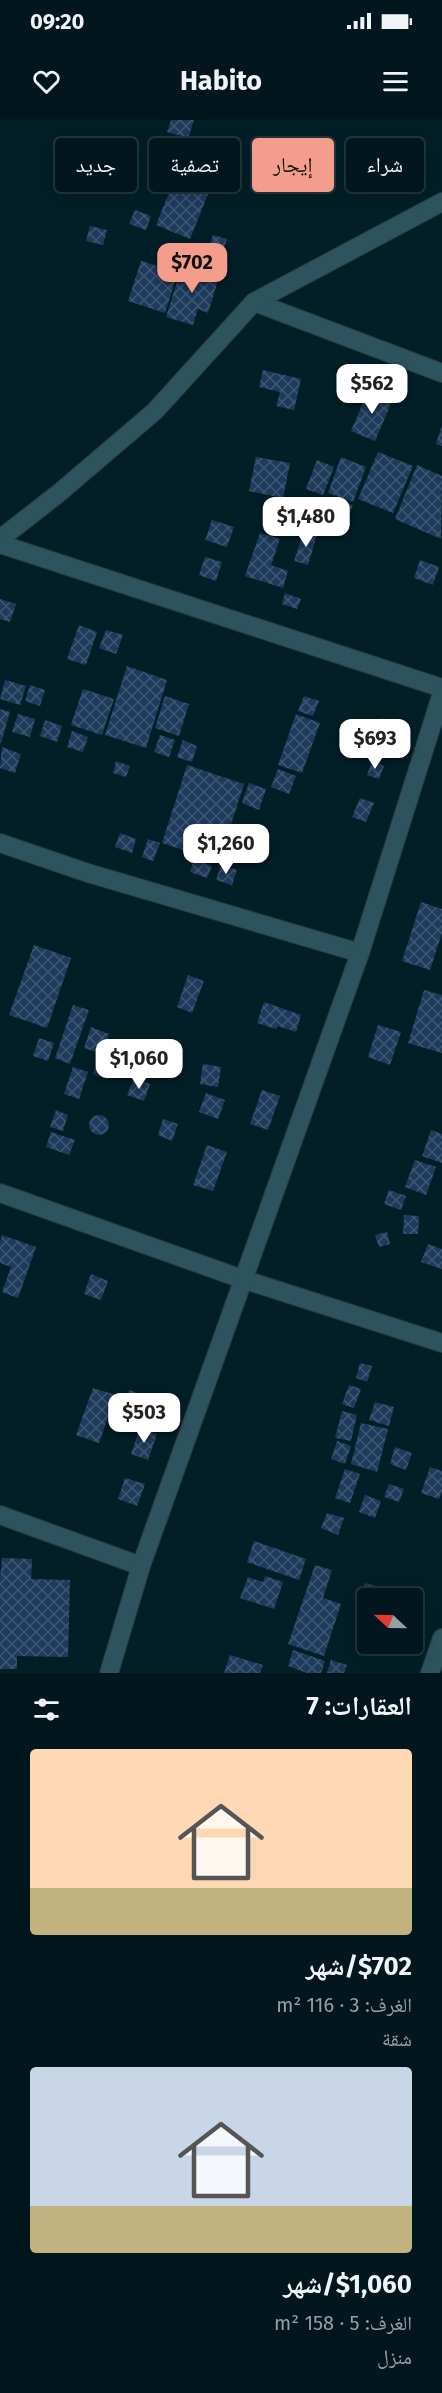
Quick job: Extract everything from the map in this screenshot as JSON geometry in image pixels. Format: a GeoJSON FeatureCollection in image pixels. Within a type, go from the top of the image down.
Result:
{"type":"FeatureCollection","features":[{"type":"Feature","properties":{"kind":"street"},"geometry":{"type":"LineString","coordinates":[[0,539],[59,493],[155,411],[254,302],[442,202]]}},
{"type":"Feature","properties":{"kind":"street"},"geometry":{"type":"LineString","coordinates":[[254,302],[442,373]]}},
{"type":"Feature","properties":{"kind":"street"},"geometry":{"type":"LineString","coordinates":[[0,544],[442,691],[360,953],[141,1566],[109,1673]]}},
{"type":"Feature","properties":{"kind":"street"},"geometry":{"type":"LineString","coordinates":[[0,843],[88,873],[360,953]]}},
{"type":"Feature","properties":{"kind":"street"},"geometry":{"type":"LineString","coordinates":[[0,1193],[243,1279],[442,1343]]}},
{"type":"Feature","properties":{"kind":"street"},"geometry":{"type":"LineString","coordinates":[[0,1515],[141,1566]]}},
{"type":"Feature","properties":{"kind":"street"},"geometry":{"type":"LineString","coordinates":[[430,1673],[442,1638]]}},
{"type":"Feature","properties":{"kind":"building"},"geometry":{"type":"Polygon","coordinates":[[[171,120],[194,120],[188,138],[167,132],[171,120]]]}},
{"type":"Feature","properties":{"kind":"building"},"geometry":{"type":"Polygon","coordinates":[[[169,192],[208,194],[190,239],[156,225],[169,192]]]}},
{"type":"Feature","properties":{"kind":"building"},"geometry":{"type":"Polygon","coordinates":[[[135,210],[151,216],[146,230],[129,224],[135,210]]]}},
{"type":"Feature","properties":{"kind":"building"},"geometry":{"type":"Polygon","coordinates":[[[90,226],[107,230],[103,245],[86,241],[90,226]]]}},
{"type":"Feature","properties":{"kind":"building"},"geometry":{"type":"Polygon","coordinates":[[[213,235],[227,239],[222,254],[208,250],[213,235]]]}},
{"type":"Feature","properties":{"kind":"building"},"geometry":{"type":"Polygon","coordinates":[[[166,245],[184,250],[179,264],[162,258],[166,245]]]}},
{"type":"Feature","properties":{"kind":"building"},"geometry":{"type":"Polygon","coordinates":[[[206,253],[222,258],[217,272],[202,267],[206,253]]]}},
{"type":"Feature","properties":{"kind":"building"},"geometry":{"type":"Polygon","coordinates":[[[141,261],[178,272],[165,313],[128,301],[141,261]]]}},
{"type":"Feature","properties":{"kind":"building"},"geometry":{"type":"Polygon","coordinates":[[[183,263],[220,274],[208,313],[198,309],[193,325],[166,317],[183,263]]]}},
{"type":"Feature","properties":{"kind":"building"},"geometry":{"type":"Polygon","coordinates":[[[263,370],[301,379],[294,410],[276,406],[280,392],[259,387],[263,370]]]}},
{"type":"Feature","properties":{"kind":"building"},"geometry":{"type":"Polygon","coordinates":[[[369,389],[393,399],[375,441],[351,431],[369,389]]]}},
{"type":"Feature","properties":{"kind":"building"},"geometry":{"type":"Polygon","coordinates":[[[442,425],[442,446],[436,444],[442,425]]]}},
{"type":"Feature","properties":{"kind":"building"},"geometry":{"type":"Polygon","coordinates":[[[378,452],[413,466],[393,513],[358,499],[378,452]]]}},
{"type":"Feature","properties":{"kind":"building"},"geometry":{"type":"Polygon","coordinates":[[[256,457],[290,463],[283,498],[249,491],[256,457]]]}},
{"type":"Feature","properties":{"kind":"building"},"geometry":{"type":"Polygon","coordinates":[[[341,457],[366,467],[353,502],[328,493],[341,457]]]}},
{"type":"Feature","properties":{"kind":"building"},"geometry":{"type":"Polygon","coordinates":[[[317,460],[334,467],[323,495],[306,489],[317,460]]]}},
{"type":"Feature","properties":{"kind":"building"},"geometry":{"type":"Polygon","coordinates":[[[417,465],[442,476],[441,539],[395,519],[417,465]]]}},
{"type":"Feature","properties":{"kind":"building"},"geometry":{"type":"Polygon","coordinates":[[[335,499],[353,505],[345,525],[328,519],[335,499]]]}},
{"type":"Feature","properties":{"kind":"building"},"geometry":{"type":"Polygon","coordinates":[[[212,520],[234,527],[227,547],[205,540],[212,520]]]}},
{"type":"Feature","properties":{"kind":"building"},"geometry":{"type":"Polygon","coordinates":[[[304,531],[317,535],[308,565],[294,561],[304,531]]]}},
{"type":"Feature","properties":{"kind":"building"},"geometry":{"type":"Polygon","coordinates":[[[260,533],[280,539],[271,565],[288,571],[283,588],[245,576],[260,533]]]}},
{"type":"Feature","properties":{"kind":"building"},"geometry":{"type":"Polygon","coordinates":[[[205,557],[222,562],[216,581],[199,575],[205,557]]]}},
{"type":"Feature","properties":{"kind":"building"},"geometry":{"type":"Polygon","coordinates":[[[420,560],[439,567],[433,585],[414,578],[420,560]]]}},
{"type":"Feature","properties":{"kind":"building"},"geometry":{"type":"Polygon","coordinates":[[[285,593],[301,599],[297,609],[282,604],[285,593]]]}},
{"type":"Feature","properties":{"kind":"building"},"geometry":{"type":"Polygon","coordinates":[[[0,599],[16,604],[10,622],[0,619],[0,599]]]}},
{"type":"Feature","properties":{"kind":"building"},"geometry":{"type":"Polygon","coordinates":[[[79,625],[97,632],[86,665],[67,659],[79,625]]]}},
{"type":"Feature","properties":{"kind":"building"},"geometry":{"type":"Polygon","coordinates":[[[106,630],[123,635],[116,654],[99,648],[106,630]]]}},
{"type":"Feature","properties":{"kind":"building"},"geometry":{"type":"Polygon","coordinates":[[[127,666],[167,680],[146,748],[105,735],[127,666]]]}},
{"type":"Feature","properties":{"kind":"building"},"geometry":{"type":"Polygon","coordinates":[[[5,680],[26,686],[20,705],[0,699],[5,680]]]}},
{"type":"Feature","properties":{"kind":"building"},"geometry":{"type":"Polygon","coordinates":[[[30,685],[45,690],[40,706],[25,701],[30,685]]]}},
{"type":"Feature","properties":{"kind":"building"},"geometry":{"type":"Polygon","coordinates":[[[83,689],[114,699],[102,735],[71,725],[83,689]]]}},
{"type":"Feature","properties":{"kind":"building"},"geometry":{"type":"Polygon","coordinates":[[[165,696],[189,704],[179,736],[155,728],[165,696]]]}},
{"type":"Feature","properties":{"kind":"building"},"geometry":{"type":"Polygon","coordinates":[[[304,696],[319,701],[313,716],[298,711],[304,696]]]}},
{"type":"Feature","properties":{"kind":"building"},"geometry":{"type":"Polygon","coordinates":[[[0,709],[10,712],[1,743],[0,743],[0,709]]]}},
{"type":"Feature","properties":{"kind":"building"},"geometry":{"type":"Polygon","coordinates":[[[18,714],[35,719],[30,737],[12,732],[18,714]]]}},
{"type":"Feature","properties":{"kind":"building"},"geometry":{"type":"Polygon","coordinates":[[[296,714],[320,723],[302,773],[278,765],[296,714]]]}},
{"type":"Feature","properties":{"kind":"building"},"geometry":{"type":"Polygon","coordinates":[[[381,718],[397,724],[390,740],[375,735],[381,718]]]}},
{"type":"Feature","properties":{"kind":"building"},"geometry":{"type":"Polygon","coordinates":[[[45,720],[62,726],[57,742],[40,736],[45,720]]]}},
{"type":"Feature","properties":{"kind":"building"},"geometry":{"type":"Polygon","coordinates":[[[72,731],[88,737],[83,752],[67,747],[72,731]]]}},
{"type":"Feature","properties":{"kind":"building"},"geometry":{"type":"Polygon","coordinates":[[[160,735],[175,740],[169,757],[154,752],[160,735]]]}},
{"type":"Feature","properties":{"kind":"building"},"geometry":{"type":"Polygon","coordinates":[[[183,740],[197,746],[192,762],[177,757],[183,740]]]}},
{"type":"Feature","properties":{"kind":"building"},"geometry":{"type":"Polygon","coordinates":[[[2,747],[21,754],[15,773],[0,768],[2,747]]]}},
{"type":"Feature","properties":{"kind":"building"},"geometry":{"type":"Polygon","coordinates":[[[116,761],[130,766],[126,777],[113,773],[116,761]]]}},
{"type":"Feature","properties":{"kind":"building"},"geometry":{"type":"Polygon","coordinates":[[[372,761],[384,766],[379,779],[367,775],[372,761]]]}},
{"type":"Feature","properties":{"kind":"building"},"geometry":{"type":"Polygon","coordinates":[[[187,765],[244,784],[219,862],[162,843],[187,765]]]}},
{"type":"Feature","properties":{"kind":"building"},"geometry":{"type":"Polygon","coordinates":[[[278,769],[296,776],[289,794],[271,787],[278,769]]]}},
{"type":"Feature","properties":{"kind":"building"},"geometry":{"type":"Polygon","coordinates":[[[249,783],[266,789],[259,810],[242,803],[249,783]]]}},
{"type":"Feature","properties":{"kind":"building"},"geometry":{"type":"Polygon","coordinates":[[[360,798],[374,803],[366,822],[352,817],[360,798]]]}},
{"type":"Feature","properties":{"kind":"building"},"geometry":{"type":"Polygon","coordinates":[[[236,824],[253,830],[246,850],[228,844],[236,824]]]}},
{"type":"Feature","properties":{"kind":"building"},"geometry":{"type":"Polygon","coordinates":[[[120,833],[136,839],[132,853],[115,847],[120,833]]]}},
{"type":"Feature","properties":{"kind":"building"},"geometry":{"type":"Polygon","coordinates":[[[148,839],[160,843],[153,861],[142,857],[148,839]]]}},
{"type":"Feature","properties":{"kind":"building"},"geometry":{"type":"Polygon","coordinates":[[[194,859],[212,866],[207,878],[190,872],[194,859]]]}},
{"type":"Feature","properties":{"kind":"building"},"geometry":{"type":"Polygon","coordinates":[[[221,865],[237,870],[232,885],[216,880],[221,865]]]}},
{"type":"Feature","properties":{"kind":"building"},"geometry":{"type":"Polygon","coordinates":[[[421,902],[442,909],[442,933],[430,970],[402,961],[421,902]]]}},
{"type":"Feature","properties":{"kind":"building"},"geometry":{"type":"Polygon","coordinates":[[[34,945],[71,958],[47,1028],[9,1015],[34,945]]]}},
{"type":"Feature","properties":{"kind":"building"},"geometry":{"type":"Polygon","coordinates":[[[188,975],[204,981],[192,1013],[177,1007],[188,975]]]}},
{"type":"Feature","properties":{"kind":"building"},"geometry":{"type":"Polygon","coordinates":[[[424,990],[442,995],[442,1053],[408,1043],[424,990]]]}},
{"type":"Feature","properties":{"kind":"building"},"geometry":{"type":"Polygon","coordinates":[[[264,1002],[301,1015],[296,1032],[257,1023],[264,1002]]]}},
{"type":"Feature","properties":{"kind":"building"},"geometry":{"type":"Polygon","coordinates":[[[73,1005],[89,1010],[70,1064],[55,1058],[73,1005]]]}},
{"type":"Feature","properties":{"kind":"building"},"geometry":{"type":"Polygon","coordinates":[[[378,1025],[401,1032],[390,1065],[368,1057],[378,1025]]]}},
{"type":"Feature","properties":{"kind":"building"},"geometry":{"type":"Polygon","coordinates":[[[91,1027],[109,1034],[102,1054],[84,1048],[91,1027]]]}},
{"type":"Feature","properties":{"kind":"building"},"geometry":{"type":"Polygon","coordinates":[[[39,1038],[54,1043],[48,1061],[33,1056],[39,1038]]]}},
{"type":"Feature","properties":{"kind":"building"},"geometry":{"type":"Polygon","coordinates":[[[98,1061],[112,1066],[107,1079],[93,1074],[98,1061]]]}},
{"type":"Feature","properties":{"kind":"building"},"geometry":{"type":"Polygon","coordinates":[[[203,1064],[221,1067],[218,1087],[200,1084],[203,1064]]]}},
{"type":"Feature","properties":{"kind":"building"},"geometry":{"type":"Polygon","coordinates":[[[73,1067],[88,1072],[79,1099],[64,1094],[73,1067]]]}},
{"type":"Feature","properties":{"kind":"building"},"geometry":{"type":"Polygon","coordinates":[[[134,1078],[150,1084],[144,1101],[127,1095],[134,1078]]]}},
{"type":"Feature","properties":{"kind":"building"},"geometry":{"type":"Polygon","coordinates":[[[262,1090],[280,1096],[268,1130],[250,1124],[262,1090]]]}},
{"type":"Feature","properties":{"kind":"building"},"geometry":{"type":"Polygon","coordinates":[[[206,1093],[225,1100],[218,1119],[199,1112],[206,1093]]]}},
{"type":"Feature","properties":{"kind":"building"},"geometry":{"type":"Polygon","coordinates":[[[56,1110],[68,1115],[63,1131],[50,1127],[56,1110]]]}},
{"type":"Feature","properties":{"kind":"building"},"geometry":{"type":"Polygon","coordinates":[[[99,1115],[106,1118],[109,1125],[106,1132],[99,1135],[92,1132],[89,1125],[92,1118],[99,1115]]]}},
{"type":"Feature","properties":{"kind":"building"},"geometry":{"type":"Polygon","coordinates":[[[163,1119],[178,1124],[172,1141],[158,1135],[163,1119]]]}},
{"type":"Feature","properties":{"kind":"building"},"geometry":{"type":"Polygon","coordinates":[[[431,1130],[442,1134],[442,1163],[422,1156],[431,1130]]]}},
{"type":"Feature","properties":{"kind":"building"},"geometry":{"type":"Polygon","coordinates":[[[51,1132],[75,1140],[69,1155],[46,1147],[51,1132]]]}},
{"type":"Feature","properties":{"kind":"building"},"geometry":{"type":"Polygon","coordinates":[[[207,1145],[227,1152],[213,1191],[193,1185],[207,1145]]]}},
{"type":"Feature","properties":{"kind":"building"},"geometry":{"type":"Polygon","coordinates":[[[415,1160],[436,1167],[426,1195],[405,1187],[415,1160]]]}},
{"type":"Feature","properties":{"kind":"building"},"geometry":{"type":"Polygon","coordinates":[[[389,1190],[406,1196],[401,1210],[384,1204],[389,1190]]]}},
{"type":"Feature","properties":{"kind":"building"},"geometry":{"type":"Polygon","coordinates":[[[404,1215],[419,1216],[418,1234],[403,1234],[404,1215]]]}},
{"type":"Feature","properties":{"kind":"building"},"geometry":{"type":"Polygon","coordinates":[[[387,1232],[390,1244],[379,1247],[375,1235],[387,1232]]]}},
{"type":"Feature","properties":{"kind":"building"},"geometry":{"type":"Polygon","coordinates":[[[2,1235],[36,1247],[18,1298],[2,1292],[11,1267],[0,1263],[2,1235]]]}},
{"type":"Feature","properties":{"kind":"building"},"geometry":{"type":"Polygon","coordinates":[[[428,1244],[442,1249],[442,1269],[421,1262],[428,1244]]]}},
{"type":"Feature","properties":{"kind":"building"},"geometry":{"type":"Polygon","coordinates":[[[91,1274],[108,1281],[101,1300],[84,1294],[91,1274]]]}},
{"type":"Feature","properties":{"kind":"building"},"geometry":{"type":"Polygon","coordinates":[[[360,1363],[372,1366],[367,1382],[356,1378],[360,1363]]]}},
{"type":"Feature","properties":{"kind":"building"},"geometry":{"type":"Polygon","coordinates":[[[349,1385],[361,1389],[354,1408],[342,1404],[349,1385]]]}},
{"type":"Feature","properties":{"kind":"building"},"geometry":{"type":"Polygon","coordinates":[[[93,1388],[116,1395],[99,1443],[76,1435],[93,1388]]]}},
{"type":"Feature","properties":{"kind":"building"},"geometry":{"type":"Polygon","coordinates":[[[129,1390],[154,1399],[154,1403],[171,1409],[167,1423],[149,1417],[147,1423],[121,1414],[129,1390]]]}},
{"type":"Feature","properties":{"kind":"building"},"geometry":{"type":"Polygon","coordinates":[[[375,1402],[394,1407],[389,1426],[369,1420],[375,1402]]]}},
{"type":"Feature","properties":{"kind":"building"},"geometry":{"type":"Polygon","coordinates":[[[342,1411],[357,1415],[351,1441],[335,1438],[342,1411]]]}},
{"type":"Feature","properties":{"kind":"building"},"geometry":{"type":"Polygon","coordinates":[[[361,1423],[388,1429],[377,1472],[351,1464],[361,1423]]]}},
{"type":"Feature","properties":{"kind":"building"},"geometry":{"type":"Polygon","coordinates":[[[140,1428],[157,1434],[148,1460],[131,1454],[140,1428]]]}},
{"type":"Feature","properties":{"kind":"building"},"geometry":{"type":"Polygon","coordinates":[[[337,1441],[351,1446],[345,1464],[331,1459],[337,1441]]]}},
{"type":"Feature","properties":{"kind":"building"},"geometry":{"type":"Polygon","coordinates":[[[395,1447],[412,1453],[406,1470],[390,1464],[395,1447]]]}},
{"type":"Feature","properties":{"kind":"building"},"geometry":{"type":"Polygon","coordinates":[[[430,1467],[442,1471],[442,1491],[439,1499],[421,1493],[430,1467]]]}},
{"type":"Feature","properties":{"kind":"building"},"geometry":{"type":"Polygon","coordinates":[[[345,1469],[360,1474],[350,1503],[335,1498],[345,1469]]]}},
{"type":"Feature","properties":{"kind":"building"},"geometry":{"type":"Polygon","coordinates":[[[125,1478],[145,1484],[137,1506],[118,1499],[125,1478]]]}},
{"type":"Feature","properties":{"kind":"building"},"geometry":{"type":"Polygon","coordinates":[[[389,1484],[404,1489],[399,1502],[384,1497],[389,1484]]]}},
{"type":"Feature","properties":{"kind":"building"},"geometry":{"type":"Polygon","coordinates":[[[365,1495],[381,1501],[375,1518],[359,1512],[365,1495]]]}},
{"type":"Feature","properties":{"kind":"building"},"geometry":{"type":"Polygon","coordinates":[[[327,1513],[344,1518],[338,1535],[321,1528],[327,1513]]]}},
{"type":"Feature","properties":{"kind":"building"},"geometry":{"type":"Polygon","coordinates":[[[254,1541],[306,1559],[299,1580],[247,1562],[254,1541]]]}},
{"type":"Feature","properties":{"kind":"building"},"geometry":{"type":"Polygon","coordinates":[[[2,1558],[32,1559],[31,1579],[70,1580],[68,1657],[17,1656],[17,1669],[0,1669],[2,1558]]]}},
{"type":"Feature","properties":{"kind":"building"},"geometry":{"type":"Polygon","coordinates":[[[315,1565],[332,1570],[323,1598],[341,1604],[324,1656],[288,1644],[315,1565]]]}},
{"type":"Feature","properties":{"kind":"building"},"geometry":{"type":"Polygon","coordinates":[[[265,1576],[283,1582],[274,1609],[240,1598],[248,1577],[263,1582],[265,1576]]]}},
{"type":"Feature","properties":{"kind":"building"},"geometry":{"type":"Polygon","coordinates":[[[365,1583],[381,1588],[363,1588],[365,1583]]]}},
{"type":"Feature","properties":{"kind":"building"},"geometry":{"type":"Polygon","coordinates":[[[293,1650],[325,1661],[321,1673],[307,1673],[288,1666],[293,1650]]]}},
{"type":"Feature","properties":{"kind":"building"},"geometry":{"type":"Polygon","coordinates":[[[230,1655],[263,1665],[260,1673],[224,1673],[230,1655]]]}},
{"type":"Feature","properties":{"kind":"building"},"geometry":{"type":"Polygon","coordinates":[[[331,1660],[347,1665],[344,1673],[327,1673],[331,1660]]]}}]}
